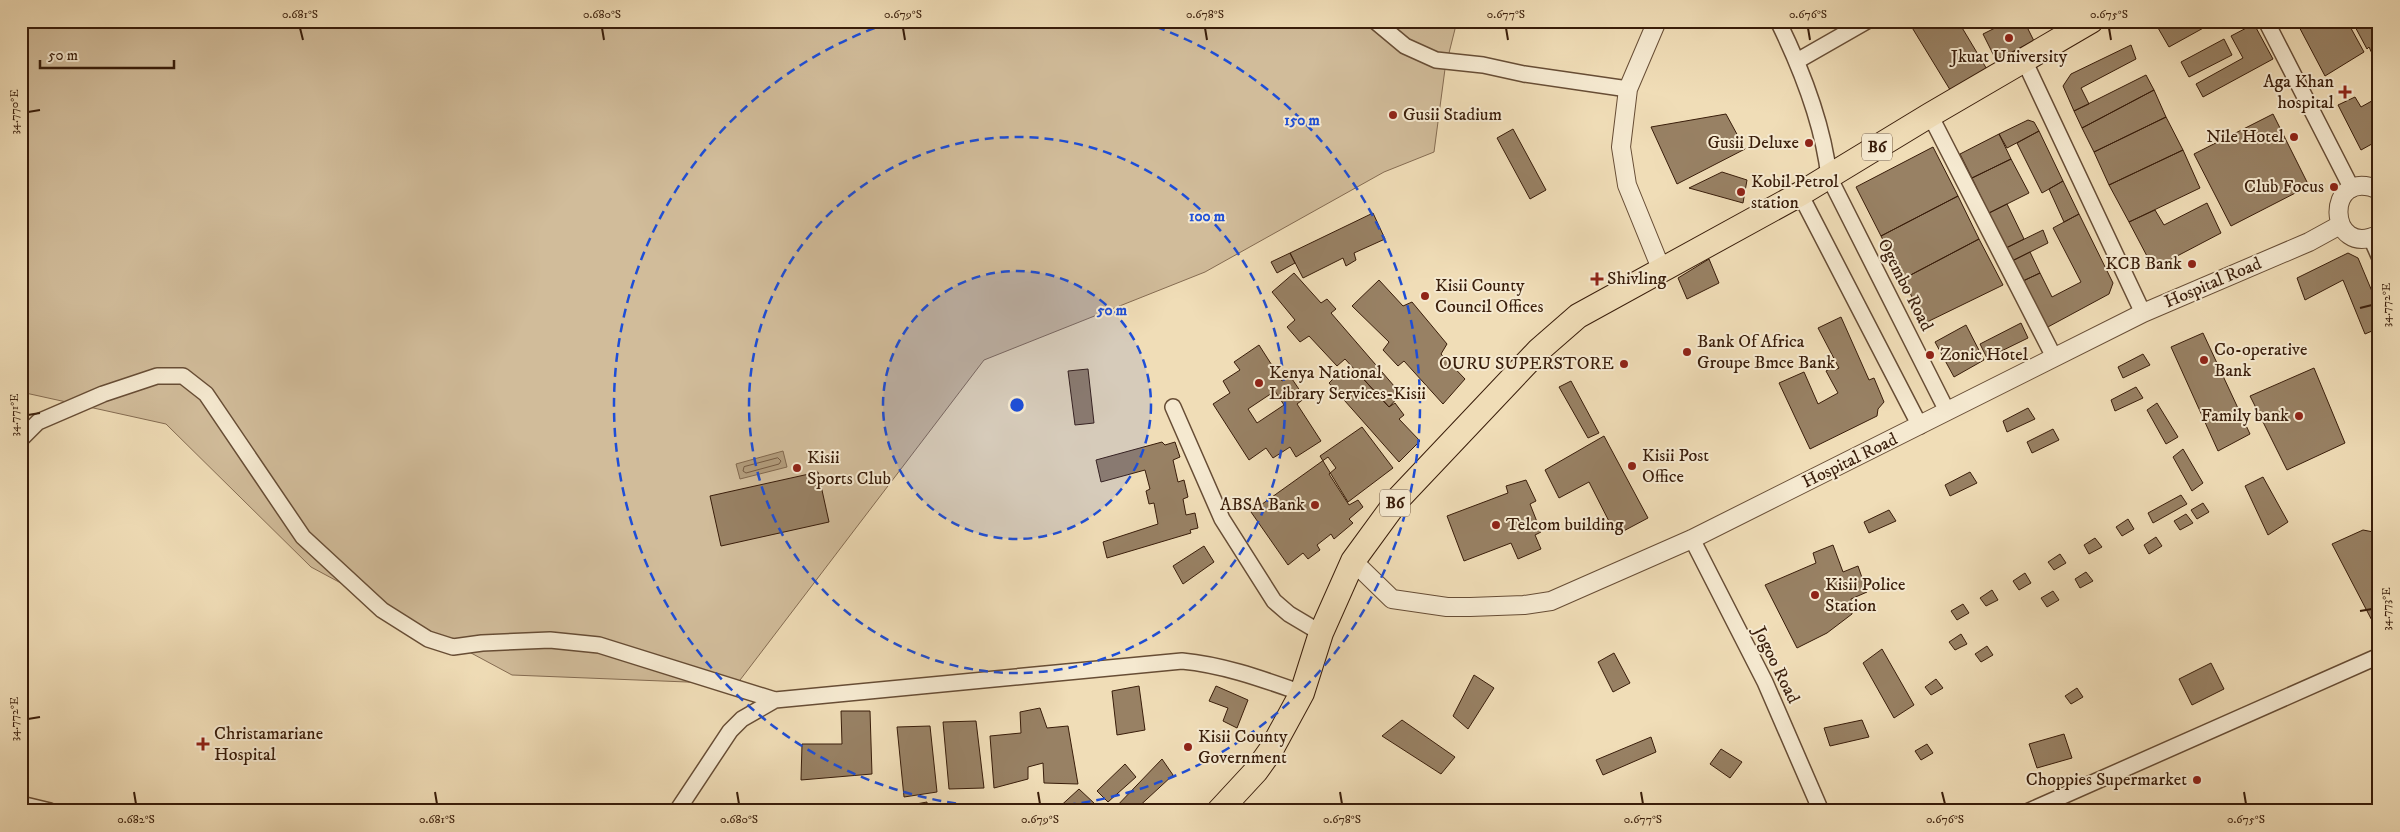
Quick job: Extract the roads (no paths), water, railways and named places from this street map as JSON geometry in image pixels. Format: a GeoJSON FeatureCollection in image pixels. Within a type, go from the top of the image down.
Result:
{"type":"FeatureCollection","features":[{"type":"Feature","properties":{"kind":"highway","name":"B6"},"geometry":{"type":"LineString","coordinates":[[1219,811],[1256,771],[1271,750],[1302,693],[1321,633],[1353,561],[1399,498],[1539,350],[1578,316],[1830,177],[1930,115],[2091,21]]}},
{"type":"Feature","properties":{"kind":"street"},"geometry":{"type":"LineString","coordinates":[[1375,21],[1405,46],[1436,60],[1484,65],[1524,74],[1628,89]]}},
{"type":"Feature","properties":{"kind":"street"},"geometry":{"type":"LineString","coordinates":[[1658,21],[1628,89],[1621,146],[1627,185],[1662,271]]}},
{"type":"Feature","properties":{"kind":"street","name":"Ogembo Road"},"geometry":{"type":"LineString","coordinates":[[1778,21],[1797,61],[1826,150],[1830,177],[1947,411]]}},
{"type":"Feature","properties":{"kind":"street"},"geometry":{"type":"LineString","coordinates":[[1797,61],[1867,21]]}},
{"type":"Feature","properties":{"kind":"street"},"geometry":{"type":"LineString","coordinates":[[2266,21],[2352,189]]}},
{"type":"Feature","properties":{"kind":"street"},"geometry":{"type":"LineString","coordinates":[[2024,60],[2143,312]]}},
{"type":"Feature","properties":{"kind":"street"},"geometry":{"type":"LineString","coordinates":[[1930,115],[2054,357]]}},
{"type":"Feature","properties":{"kind":"street"},"geometry":{"type":"LineString","coordinates":[[2379,190],[2369,186],[2357,186],[2346,191],[2339,202],[2337,213],[2340,225],[2353,237],[2375,236],[2379,256]]}},
{"type":"Feature","properties":{"kind":"street"},"geometry":{"type":"LineString","coordinates":[[1800,194],[1920,426]]}},
{"type":"Feature","properties":{"kind":"street","name":"Hospital Road"},"geometry":{"type":"LineString","coordinates":[[1353,561],[1392,599],[1447,607],[1524,605],[1551,601],[1692,539],[1920,426],[2143,312],[2309,242],[2340,225]]}},
{"type":"Feature","properties":{"kind":"street"},"geometry":{"type":"LineString","coordinates":[[21,439],[38,422],[103,394],[157,376],[182,376],[206,394],[303,537],[382,610],[428,639],[453,647],[482,643],[550,640],[600,645],[775,700],[1182,661],[1207,664],[1248,674],[1302,693]]}},
{"type":"Feature","properties":{"kind":"street"},"geometry":{"type":"LineString","coordinates":[[1173,407],[1222,520],[1274,601],[1289,614],[1321,633]]}},
{"type":"Feature","properties":{"kind":"street","name":"Jogoo Road"},"geometry":{"type":"LineString","coordinates":[[1692,539],[1765,682],[1821,811]]}},
{"type":"Feature","properties":{"kind":"street"},"geometry":{"type":"LineString","coordinates":[[2029,811],[2379,656]]}},
{"type":"Feature","properties":{"kind":"street"},"geometry":{"type":"LineString","coordinates":[[677,811],[730,731],[742,719],[775,700]]}},
{"type":"Feature","properties":{"kind":"street"},"geometry":{"type":"LineString","coordinates":[[21,804],[50,811]]}},
{"type":"Feature","properties":{"kind":"water"},"geometry":{"type":"Polygon","coordinates":[[[783,451],[787,467],[740,479],[736,464],[783,451]]]}},
{"type":"Feature","properties":{"kind":"place","name":"Jkuat University"},"geometry":{"type":"Point","coordinates":[2009,38]}},
{"type":"Feature","properties":{"kind":"place","name":"Aga Khan hospital"},"geometry":{"type":"Point","coordinates":[2345,92]}},
{"type":"Feature","properties":{"kind":"place","name":"Gusii Stadium"},"geometry":{"type":"Point","coordinates":[1393,115]}},
{"type":"Feature","properties":{"kind":"place","name":"Nile Hotel"},"geometry":{"type":"Point","coordinates":[2294,137]}},
{"type":"Feature","properties":{"kind":"place","name":"Gusii Deluxe"},"geometry":{"type":"Point","coordinates":[1809,143]}},
{"type":"Feature","properties":{"kind":"place","name":"Club Focus"},"geometry":{"type":"Point","coordinates":[2334,187]}},
{"type":"Feature","properties":{"kind":"place","name":"Kobil Petrol station"},"geometry":{"type":"Point","coordinates":[1741,192]}},
{"type":"Feature","properties":{"kind":"place","name":"KCB Bank"},"geometry":{"type":"Point","coordinates":[2192,264]}},
{"type":"Feature","properties":{"kind":"place","name":"Shivling"},"geometry":{"type":"Point","coordinates":[1597,279]}},
{"type":"Feature","properties":{"kind":"place","name":"Kisii County Council Offices"},"geometry":{"type":"Point","coordinates":[1425,296]}},
{"type":"Feature","properties":{"kind":"place","name":"Bank Of Africa Groupe Bmce Bank"},"geometry":{"type":"Point","coordinates":[1687,352]}},
{"type":"Feature","properties":{"kind":"place","name":"Zonic Hotel"},"geometry":{"type":"Point","coordinates":[1930,355]}},
{"type":"Feature","properties":{"kind":"place","name":"Co-operative Bank"},"geometry":{"type":"Point","coordinates":[2204,360]}},
{"type":"Feature","properties":{"kind":"place","name":"OURU SUPERSTORE"},"geometry":{"type":"Point","coordinates":[1624,364]}},
{"type":"Feature","properties":{"kind":"place","name":"Kenya National Library Services-Kisii"},"geometry":{"type":"Point","coordinates":[1259,383]}},
{"type":"Feature","properties":{"kind":"place","name":"Family bank"},"geometry":{"type":"Point","coordinates":[2299,416]}},
{"type":"Feature","properties":{"kind":"place","name":"Kisii Post Office"},"geometry":{"type":"Point","coordinates":[1632,466]}},
{"type":"Feature","properties":{"kind":"place","name":"Kisii Sports Club"},"geometry":{"type":"Point","coordinates":[797,468]}},
{"type":"Feature","properties":{"kind":"place","name":"ABSA Bank"},"geometry":{"type":"Point","coordinates":[1315,505]}},
{"type":"Feature","properties":{"kind":"place","name":"Telcom building"},"geometry":{"type":"Point","coordinates":[1496,525]}},
{"type":"Feature","properties":{"kind":"place","name":"Kisii Police Station"},"geometry":{"type":"Point","coordinates":[1815,595]}},
{"type":"Feature","properties":{"kind":"place","name":"Christamariane Hospital"},"geometry":{"type":"Point","coordinates":[203,744]}},
{"type":"Feature","properties":{"kind":"place","name":"Kisii County Government"},"geometry":{"type":"Point","coordinates":[1188,747]}},
{"type":"Feature","properties":{"kind":"place","name":"Choppies Supermarket"},"geometry":{"type":"Point","coordinates":[2197,780]}}]}
